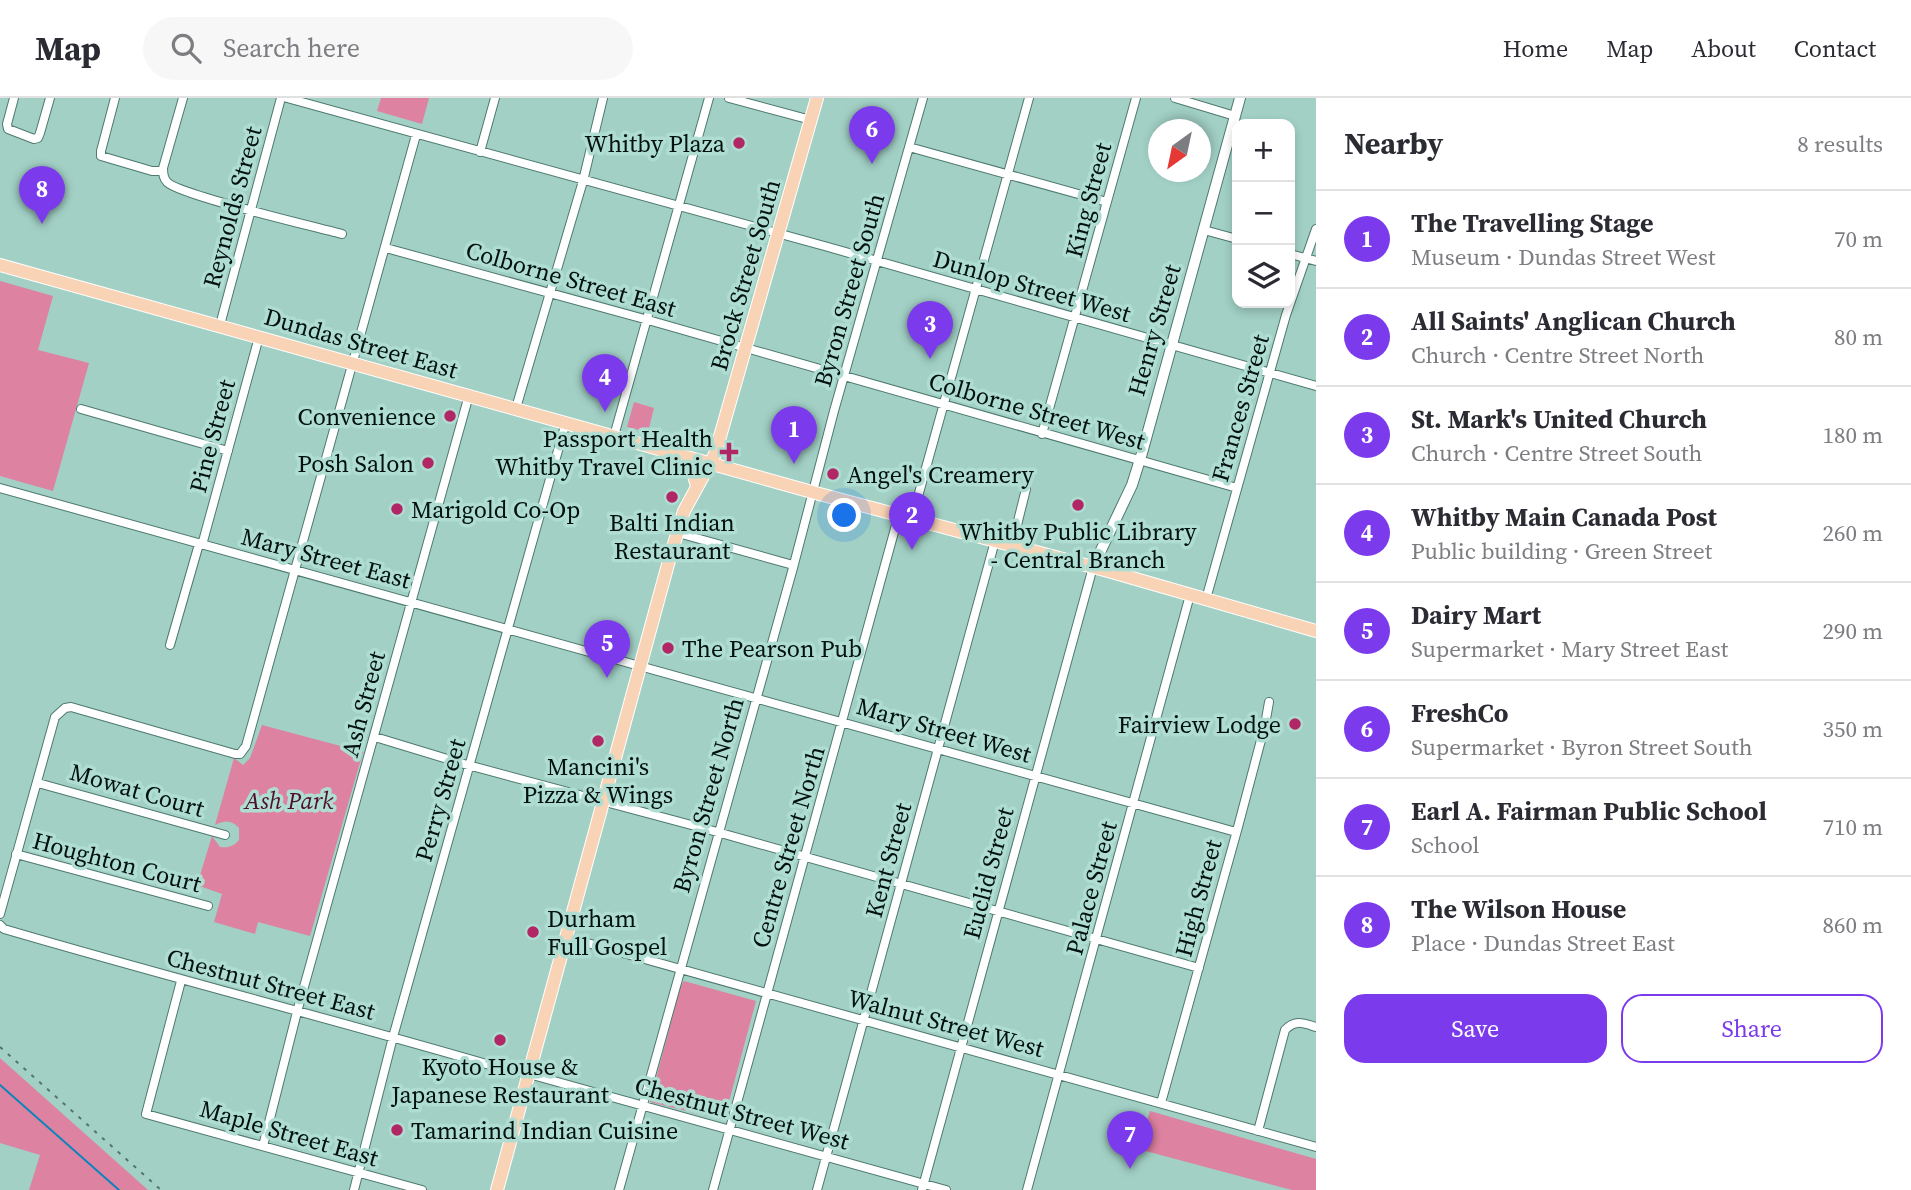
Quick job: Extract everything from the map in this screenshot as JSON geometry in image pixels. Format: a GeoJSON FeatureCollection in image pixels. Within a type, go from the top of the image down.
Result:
{"type":"FeatureCollection","features":[{"type":"Feature","properties":{"kind":"main road","name":"Brock Street South"},"geometry":{"type":"LineString","coordinates":[[497,1190],[684,511],[711,463],[817,98]]}},
{"type":"Feature","properties":{"kind":"main road","name":"Henry Street"},"geometry":{"type":"LineString","coordinates":[[1093,567],[1132,485],[1140,460],[1240,98]]}},
{"type":"Feature","properties":{"kind":"main road","name":"Dundas Street East"},"geometry":{"type":"LineString","coordinates":[[0,265],[1316,631]]}},
{"type":"Feature","properties":{"kind":"main road"},"geometry":{"type":"LineString","coordinates":[[669,452],[692,469],[696,486]]}},
{"type":"Feature","properties":{"kind":"street"},"geometry":{"type":"LineString","coordinates":[[14,98],[8,129],[34,139],[40,134],[50,98]]}},
{"type":"Feature","properties":{"kind":"street"},"geometry":{"type":"LineString","coordinates":[[115,98],[101,156],[152,171],[163,171]]}},
{"type":"Feature","properties":{"kind":"street"},"geometry":{"type":"LineString","coordinates":[[183,98],[163,171],[166,182],[174,187],[251,210],[342,234]]}},
{"type":"Feature","properties":{"kind":"street","name":"Reynolds Street"},"geometry":{"type":"LineString","coordinates":[[220,325],[281,98]]}},
{"type":"Feature","properties":{"kind":"street","name":"Dunlop Street West"},"geometry":{"type":"LineString","coordinates":[[287,98],[878,261],[1316,386]]}},
{"type":"Feature","properties":{"kind":"street"},"geometry":{"type":"LineString","coordinates":[[480,152],[495,98]]}},
{"type":"Feature","properties":{"kind":"street"},"geometry":{"type":"LineString","coordinates":[[516,408],[548,292],[583,181],[603,98]]}},
{"type":"Feature","properties":{"kind":"street"},"geometry":{"type":"LineString","coordinates":[[614,436],[709,98]]}},
{"type":"Feature","properties":{"kind":"street"},"geometry":{"type":"LineString","coordinates":[[729,98],[811,120]]}},
{"type":"Feature","properties":{"kind":"street","name":"Byron Street South"},"geometry":{"type":"LineString","coordinates":[[812,492],[923,98]]}},
{"type":"Feature","properties":{"kind":"street"},"geometry":{"type":"LineString","coordinates":[[912,518],[1030,98]]}},
{"type":"Feature","properties":{"kind":"street","name":"King Street"},"geometry":{"type":"LineString","coordinates":[[1042,434],[1136,98]]}},
{"type":"Feature","properties":{"kind":"street"},"geometry":{"type":"LineString","coordinates":[[1175,98],[1235,116]]}},
{"type":"Feature","properties":{"kind":"street"},"geometry":{"type":"LineString","coordinates":[[0,914],[55,717],[65,708],[235,754],[240,754],[246,746],[416,135]]}},
{"type":"Feature","properties":{"kind":"street"},"geometry":{"type":"LineString","coordinates":[[909,147],[1107,202]]}},
{"type":"Feature","properties":{"kind":"street"},"geometry":{"type":"LineString","coordinates":[[1204,229],[1232,237]]}},
{"type":"Feature","properties":{"kind":"street","name":"Frances Street"},"geometry":{"type":"LineString","coordinates":[[1206,599],[1216,572],[1286,315],[1311,260],[1316,229]]}},
{"type":"Feature","properties":{"kind":"street","name":"Colborne Street East"},"geometry":{"type":"LineString","coordinates":[[386,248],[745,348]]}},
{"type":"Feature","properties":{"kind":"street","name":"Pine Street"},"geometry":{"type":"LineString","coordinates":[[170,645],[228,451],[258,337]]}},
{"type":"Feature","properties":{"kind":"street","name":"Colborne Street West"},"geometry":{"type":"LineString","coordinates":[[745,348],[1237,488]]}},
{"type":"Feature","properties":{"kind":"street","name":"Ash Street"},"geometry":{"type":"LineString","coordinates":[[263,1146],[297,1012],[469,395]]}},
{"type":"Feature","properties":{"kind":"street"},"geometry":{"type":"LineString","coordinates":[[81,409],[228,451]]}},
{"type":"Feature","properties":{"kind":"street","name":"Perry Street"},"geometry":{"type":"LineString","coordinates":[[354,1190],[393,1037],[566,422]]}},
{"type":"Feature","properties":{"kind":"street","name":"Mary Street East"},"geometry":{"type":"LineString","coordinates":[[0,488],[642,667]]}},
{"type":"Feature","properties":{"kind":"street"},"geometry":{"type":"LineString","coordinates":[[1012,545],[1026,489]]}},
{"type":"Feature","properties":{"kind":"street","name":"Byron Street North"},"geometry":{"type":"LineString","coordinates":[[619,1190],[812,492]]}},
{"type":"Feature","properties":{"kind":"street","name":"Centre Street North"},"geometry":{"type":"LineString","coordinates":[[713,1190],[898,514]]}},
{"type":"Feature","properties":{"kind":"street"},"geometry":{"type":"LineString","coordinates":[[678,533],[793,565]]}},
{"type":"Feature","properties":{"kind":"street","name":"Kent Street"},"geometry":{"type":"LineString","coordinates":[[817,1190],[995,541]]}},
{"type":"Feature","properties":{"kind":"street","name":"Euclid Street"},"geometry":{"type":"LineString","coordinates":[[922,1187],[1093,567]]}},
{"type":"Feature","properties":{"kind":"street","name":"Palace Street"},"geometry":{"type":"LineString","coordinates":[[1027,1190],[1190,595]]}},
{"type":"Feature","properties":{"kind":"street","name":"Mary Street West"},"geometry":{"type":"LineString","coordinates":[[642,667],[1236,832]]}},
{"type":"Feature","properties":{"kind":"street","name":"High Street"},"geometry":{"type":"LineString","coordinates":[[1161,1103],[1265,725],[1269,702]]}},
{"type":"Feature","properties":{"kind":"street"},"geometry":{"type":"LineString","coordinates":[[375,737],[470,766],[1199,968]]}},
{"type":"Feature","properties":{"kind":"street","name":"Mowat Court"},"geometry":{"type":"LineString","coordinates":[[38,783],[225,835]]}},
{"type":"Feature","properties":{"kind":"street","name":"Houghton Court"},"geometry":{"type":"LineString","coordinates":[[16,854],[208,906]]}},
{"type":"Feature","properties":{"kind":"street","name":"Chestnut Street East"},"geometry":{"type":"LineString","coordinates":[[2,927],[181,981],[528,1074]]}},
{"type":"Feature","properties":{"kind":"street","name":"Walnut Street West"},"geometry":{"type":"LineString","coordinates":[[566,937],[1316,1147]]}},
{"type":"Feature","properties":{"kind":"street","name":"Maple Street East"},"geometry":{"type":"LineString","coordinates":[[181,981],[145,1114],[422,1190]]}},
{"type":"Feature","properties":{"kind":"street"},"geometry":{"type":"LineString","coordinates":[[1258,1131],[1285,1030],[1290,1024],[1298,1022],[1316,1027]]}},
{"type":"Feature","properties":{"kind":"street","name":"Chestnut Street West"},"geometry":{"type":"LineString","coordinates":[[528,1074],[827,1156],[922,1187],[946,1190]]}},
{"type":"Feature","properties":{"kind":"green space"},"geometry":{"type":"Polygon","coordinates":[[[381,98],[429,98],[422,124],[377,111],[381,98]]]}},
{"type":"Feature","properties":{"kind":"green space"},"geometry":{"type":"Polygon","coordinates":[[[0,281],[53,296],[38,350],[89,363],[53,491],[0,476],[0,281]]]}},
{"type":"Feature","properties":{"kind":"green space"},"geometry":{"type":"Polygon","coordinates":[[[634,402],[654,408],[648,432],[627,427],[634,402]]]}},
{"type":"Feature","properties":{"kind":"green space","name":"Ash Park"},"geometry":{"type":"Polygon","coordinates":[[[262,725],[363,752],[310,936],[258,922],[255,934],[214,922],[222,894],[197,885],[212,836],[220,847],[231,846],[239,840],[239,828],[233,823],[215,825],[234,758],[243,765],[250,758],[262,725]]]}},
{"type":"Feature","properties":{"kind":"green space"},"geometry":{"type":"Polygon","coordinates":[[[684,981],[756,1001],[724,1120],[650,1102],[680,987],[684,981]]]}},
{"type":"Feature","properties":{"kind":"green space"},"geometry":{"type":"Polygon","coordinates":[[[0,1058],[148,1190],[29,1190],[40,1155],[0,1143],[0,1058]]]}},
{"type":"Feature","properties":{"kind":"green space"},"geometry":{"type":"Polygon","coordinates":[[[1150,1111],[1316,1159],[1316,1190],[1292,1190],[1138,1149],[1150,1111]]]}},
{"type":"Feature","properties":{"kind":"waterway"},"geometry":{"type":"LineString","coordinates":[[0,1085],[119,1190]]}},
{"type":"Feature","properties":{"kind":"railway"},"geometry":{"type":"LineString","coordinates":[[0,1047],[161,1190]]}},
{"type":"Feature","properties":{"kind":"place","name":"Whitby Plaza"},"geometry":{"type":"Point","coordinates":[739,143]}},
{"type":"Feature","properties":{"kind":"place","name":"FreshCo"},"geometry":{"type":"Point","coordinates":[872,164]}},
{"type":"Feature","properties":{"kind":"place","name":"The Wilson House"},"geometry":{"type":"Point","coordinates":[42,224]}},
{"type":"Feature","properties":{"kind":"place","name":"St. Mark's United Church"},"geometry":{"type":"Point","coordinates":[930,359]}},
{"type":"Feature","properties":{"kind":"place","name":"Whitby Main Canada Post"},"geometry":{"type":"Point","coordinates":[605,412]}},
{"type":"Feature","properties":{"kind":"place","name":"Convenience"},"geometry":{"type":"Point","coordinates":[450,416]}},
{"type":"Feature","properties":{"kind":"place","name":"Passport Health Whitby Travel Clinic"},"geometry":{"type":"Point","coordinates":[729,452]}},
{"type":"Feature","properties":{"kind":"place","name":"Posh Salon"},"geometry":{"type":"Point","coordinates":[428,463]}},
{"type":"Feature","properties":{"kind":"place","name":"The Travelling Stage"},"geometry":{"type":"Point","coordinates":[794,464]}},
{"type":"Feature","properties":{"kind":"place","name":"Angel's Creamery"},"geometry":{"type":"Point","coordinates":[833,474]}},
{"type":"Feature","properties":{"kind":"place","name":"Balti Indian Restaurant"},"geometry":{"type":"Point","coordinates":[672,497]}},
{"type":"Feature","properties":{"kind":"place","name":"Whitby Public Library - Central Branch"},"geometry":{"type":"Point","coordinates":[1078,505]}},
{"type":"Feature","properties":{"kind":"place","name":"Marigold Co-Op"},"geometry":{"type":"Point","coordinates":[397,509]}},
{"type":"Feature","properties":{"kind":"place","name":"All Saints' Anglican Church"},"geometry":{"type":"Point","coordinates":[912,550]}},
{"type":"Feature","properties":{"kind":"place","name":"The Pearson Pub"},"geometry":{"type":"Point","coordinates":[668,648]}},
{"type":"Feature","properties":{"kind":"place","name":"Dairy Mart"},"geometry":{"type":"Point","coordinates":[607,678]}},
{"type":"Feature","properties":{"kind":"place","name":"Fairview Lodge"},"geometry":{"type":"Point","coordinates":[1295,724]}},
{"type":"Feature","properties":{"kind":"place","name":"Mancini's Pizza & Wings"},"geometry":{"type":"Point","coordinates":[598,741]}},
{"type":"Feature","properties":{"kind":"place","name":"Durham Full Gospel"},"geometry":{"type":"Point","coordinates":[533,932]}},
{"type":"Feature","properties":{"kind":"place","name":"Kyoto House & Japanese Restaurant"},"geometry":{"type":"Point","coordinates":[500,1040]}},
{"type":"Feature","properties":{"kind":"place","name":"Tamarind Indian Cuisine"},"geometry":{"type":"Point","coordinates":[397,1130]}},
{"type":"Feature","properties":{"kind":"place","name":"Earl A. Fairman Public School"},"geometry":{"type":"Point","coordinates":[1130,1169]}}]}
